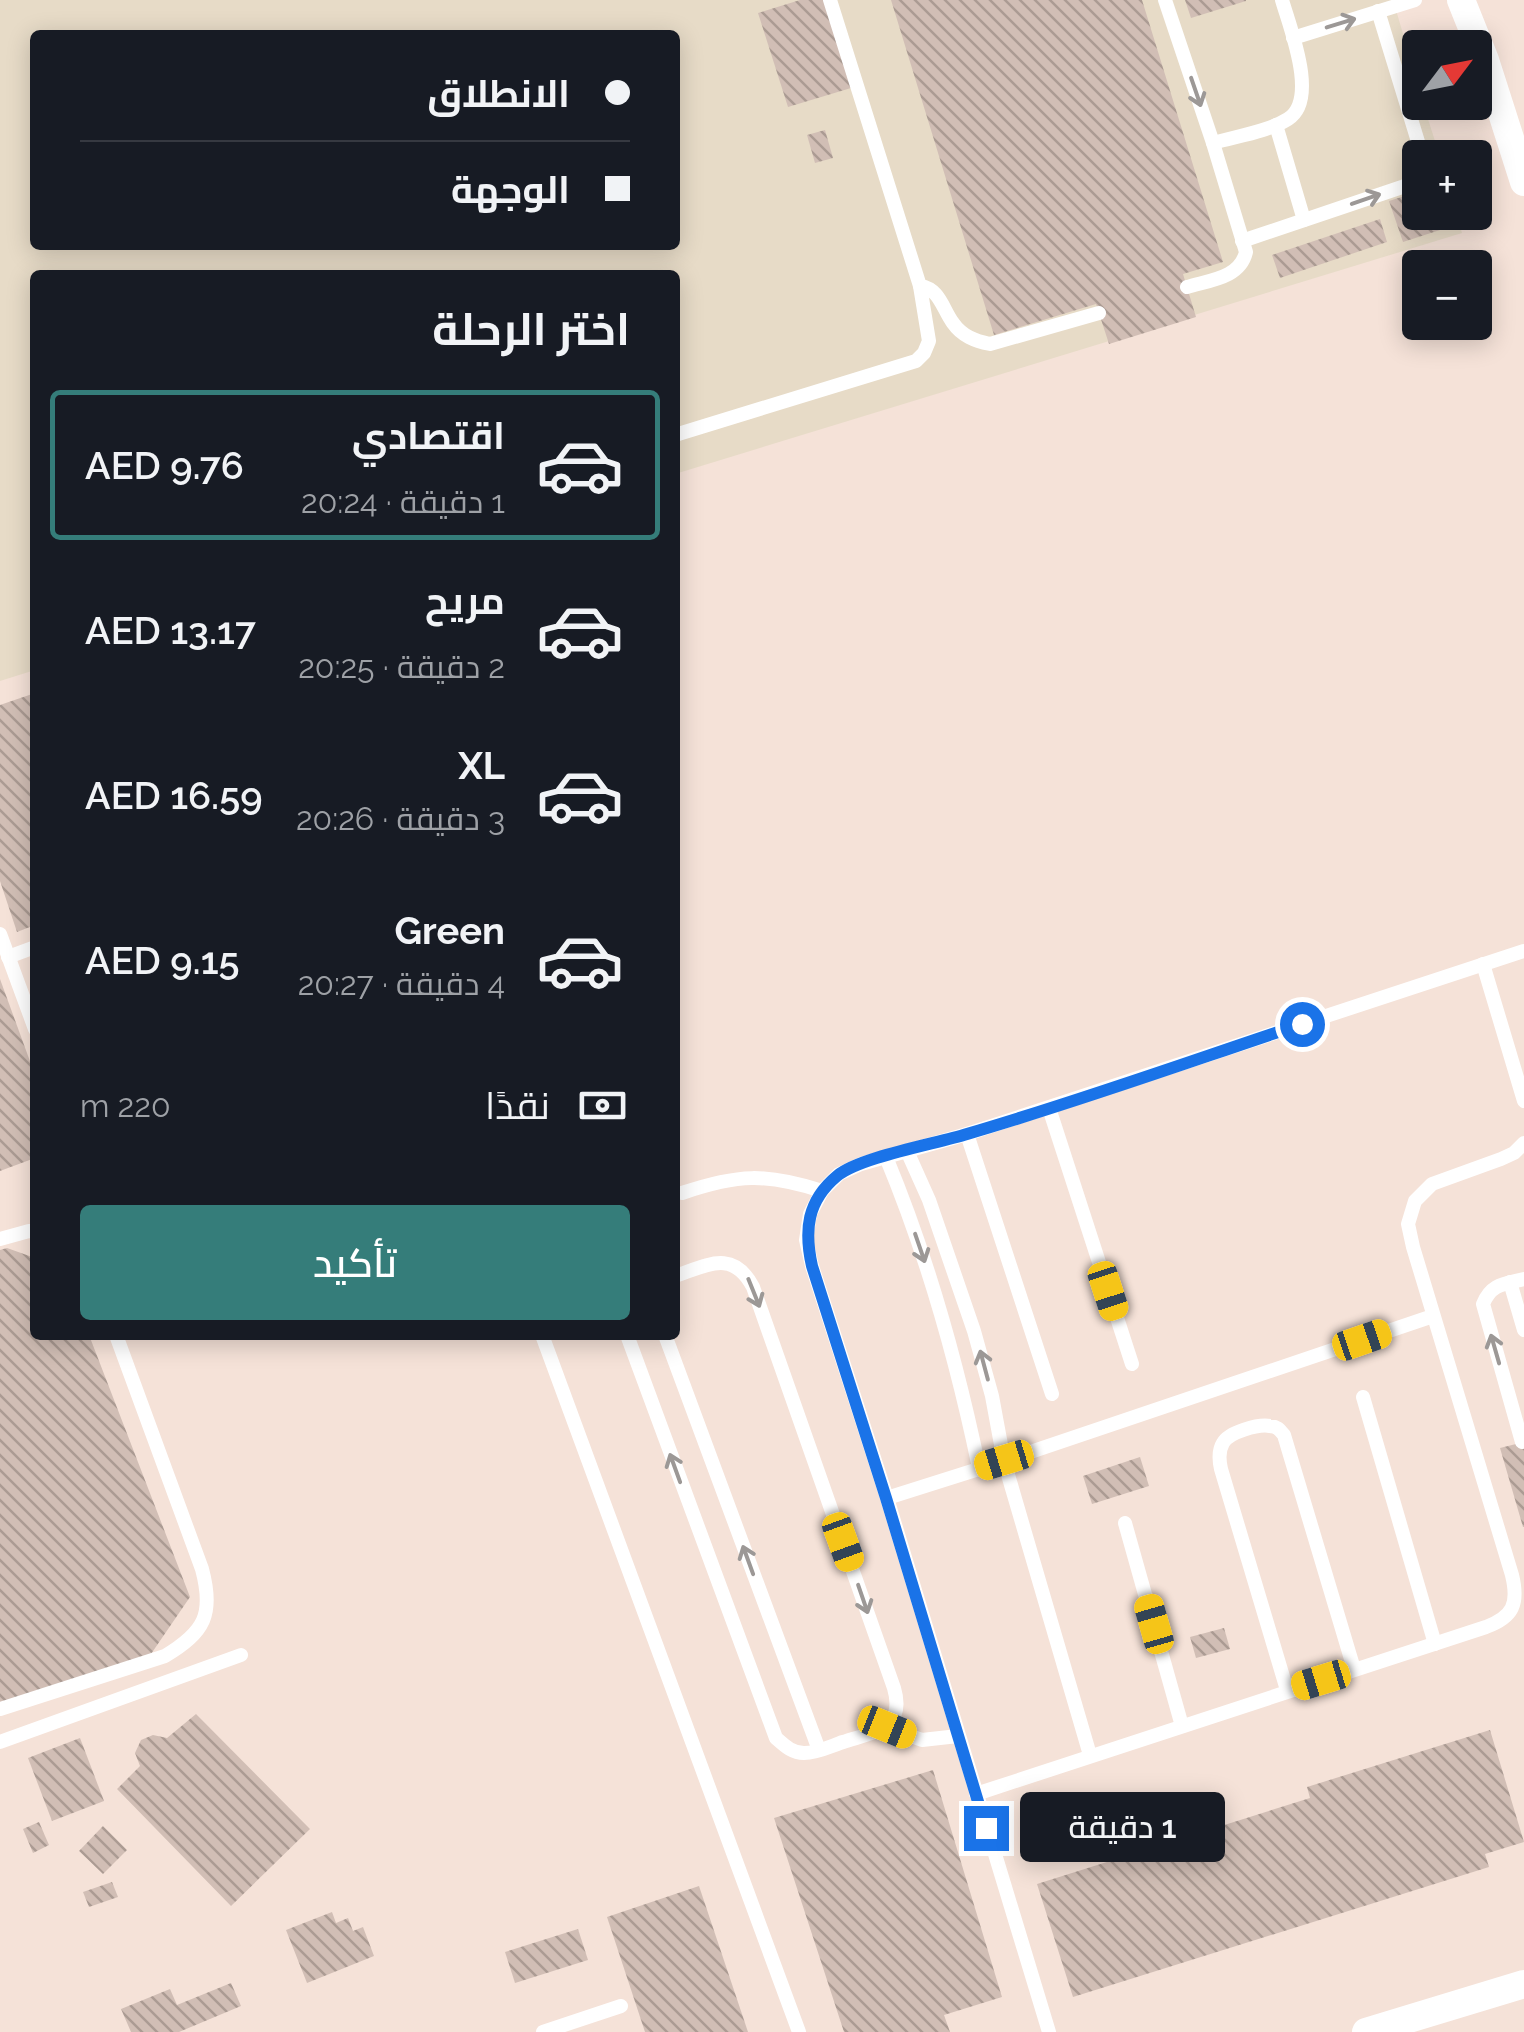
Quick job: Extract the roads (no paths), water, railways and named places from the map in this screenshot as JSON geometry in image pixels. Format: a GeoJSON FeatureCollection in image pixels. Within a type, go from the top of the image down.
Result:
{"type":"FeatureCollection","features":[{"type":"Feature","properties":{"kind":"street"},"geometry":{"type":"LineString","coordinates":[[1461,0],[1485,60],[1524,182]]}},
{"type":"Feature","properties":{"kind":"street"},"geometry":{"type":"LineString","coordinates":[[1366,2032],[1524,1984]]}},
{"type":"Feature","properties":{"kind":"lane"},"geometry":{"type":"LineString","coordinates":[[680,433],[916,361],[928,342],[920,286],[830,0]]}},
{"type":"Feature","properties":{"kind":"lane"},"geometry":{"type":"LineString","coordinates":[[1165,0],[1246,252],[1235,272],[1187,287]]}},
{"type":"Feature","properties":{"kind":"lane"},"geometry":{"type":"LineString","coordinates":[[1213,144],[1276,124],[1298,110],[1304,97],[1302,80],[1282,0]]}},
{"type":"Feature","properties":{"kind":"lane"},"geometry":{"type":"LineString","coordinates":[[1293,38],[1415,0]]}},
{"type":"Feature","properties":{"kind":"lane"},"geometry":{"type":"LineString","coordinates":[[1378,11],[1417,140]]}},
{"type":"Feature","properties":{"kind":"lane"},"geometry":{"type":"LineString","coordinates":[[1276,124],[1304,220]]}},
{"type":"Feature","properties":{"kind":"lane"},"geometry":{"type":"LineString","coordinates":[[1242,240],[1402,187]]}},
{"type":"Feature","properties":{"kind":"lane"},"geometry":{"type":"LineString","coordinates":[[920,286],[934,291],[963,334],[990,344],[1099,313]]}},
{"type":"Feature","properties":{"kind":"lane"},"geometry":{"type":"LineString","coordinates":[[0,934],[30,1016]]}},
{"type":"Feature","properties":{"kind":"lane"},"geometry":{"type":"LineString","coordinates":[[8,957],[30,949]]}},
{"type":"Feature","properties":{"kind":"lane"},"geometry":{"type":"LineString","coordinates":[[1049,2032],[812,1266],[806,1240],[810,1214],[822,1190],[839,1174],[861,1164],[1049,1108],[1524,951]]}},
{"type":"Feature","properties":{"kind":"lane"},"geometry":{"type":"LineString","coordinates":[[1483,964],[1524,1101]]}},
{"type":"Feature","properties":{"kind":"lane"},"geometry":{"type":"LineString","coordinates":[[1049,1108],[1132,1364]]}},
{"type":"Feature","properties":{"kind":"lane"},"geometry":{"type":"LineString","coordinates":[[968,1134],[1052,1394]]}},
{"type":"Feature","properties":{"kind":"lane"},"geometry":{"type":"LineString","coordinates":[[976,1794],[1435,1644],[1501,1621],[1513,1608],[1516,1592],[1408,1224],[1415,1201],[1432,1184],[1501,1159],[1524,1143]]}},
{"type":"Feature","properties":{"kind":"lane"},"geometry":{"type":"LineString","coordinates":[[907,1151],[953,1265],[974,1331],[1004,1460],[1090,1756]]}},
{"type":"Feature","properties":{"kind":"lane"},"geometry":{"type":"LineString","coordinates":[[886,1157],[948,1336],[979,1468]]}},
{"type":"Feature","properties":{"kind":"lane"},"geometry":{"type":"LineString","coordinates":[[682,1194],[716,1182],[752,1176],[788,1180],[822,1190]]}},
{"type":"Feature","properties":{"kind":"lane"},"geometry":{"type":"LineString","coordinates":[[0,1239],[30,1231]]}},
{"type":"Feature","properties":{"kind":"lane"},"geometry":{"type":"LineString","coordinates":[[629,1340],[776,1738],[788,1749],[804,1753],[887,1727],[896,1716],[894,1688],[753,1287],[746,1274],[734,1265],[720,1262],[680,1274]]}},
{"type":"Feature","properties":{"kind":"lane"},"geometry":{"type":"LineString","coordinates":[[1522,1442],[1483,1304],[1488,1292],[1517,1280],[1524,1330]]}},
{"type":"Feature","properties":{"kind":"lane"},"geometry":{"type":"LineString","coordinates":[[886,1498],[1433,1316]]}},
{"type":"Feature","properties":{"kind":"lane"},"geometry":{"type":"LineString","coordinates":[[0,1710],[164,1656],[188,1642],[203,1621],[208,1595],[202,1569],[118,1340]]}},
{"type":"Feature","properties":{"kind":"lane"},"geometry":{"type":"LineString","coordinates":[[544,1340],[798,2032]]}},
{"type":"Feature","properties":{"kind":"lane"},"geometry":{"type":"LineString","coordinates":[[667,1340],[819,1750]]}},
{"type":"Feature","properties":{"kind":"lane"},"geometry":{"type":"LineString","coordinates":[[1363,1397],[1435,1644]]}},
{"type":"Feature","properties":{"kind":"lane"},"geometry":{"type":"LineString","coordinates":[[1287,1690],[1221,1469],[1221,1445],[1229,1436],[1241,1432],[1268,1425],[1284,1435],[1354,1670]]}},
{"type":"Feature","properties":{"kind":"lane"},"geometry":{"type":"LineString","coordinates":[[1126,1524],[1182,1726]]}},
{"type":"Feature","properties":{"kind":"lane"},"geometry":{"type":"LineString","coordinates":[[0,1742],[241,1655]]}},
{"type":"Feature","properties":{"kind":"lane"},"geometry":{"type":"LineString","coordinates":[[887,1727],[922,1740],[958,1736]]}},
{"type":"Feature","properties":{"kind":"lane"},"geometry":{"type":"LineString","coordinates":[[543,2032],[621,2006]]}}]}
